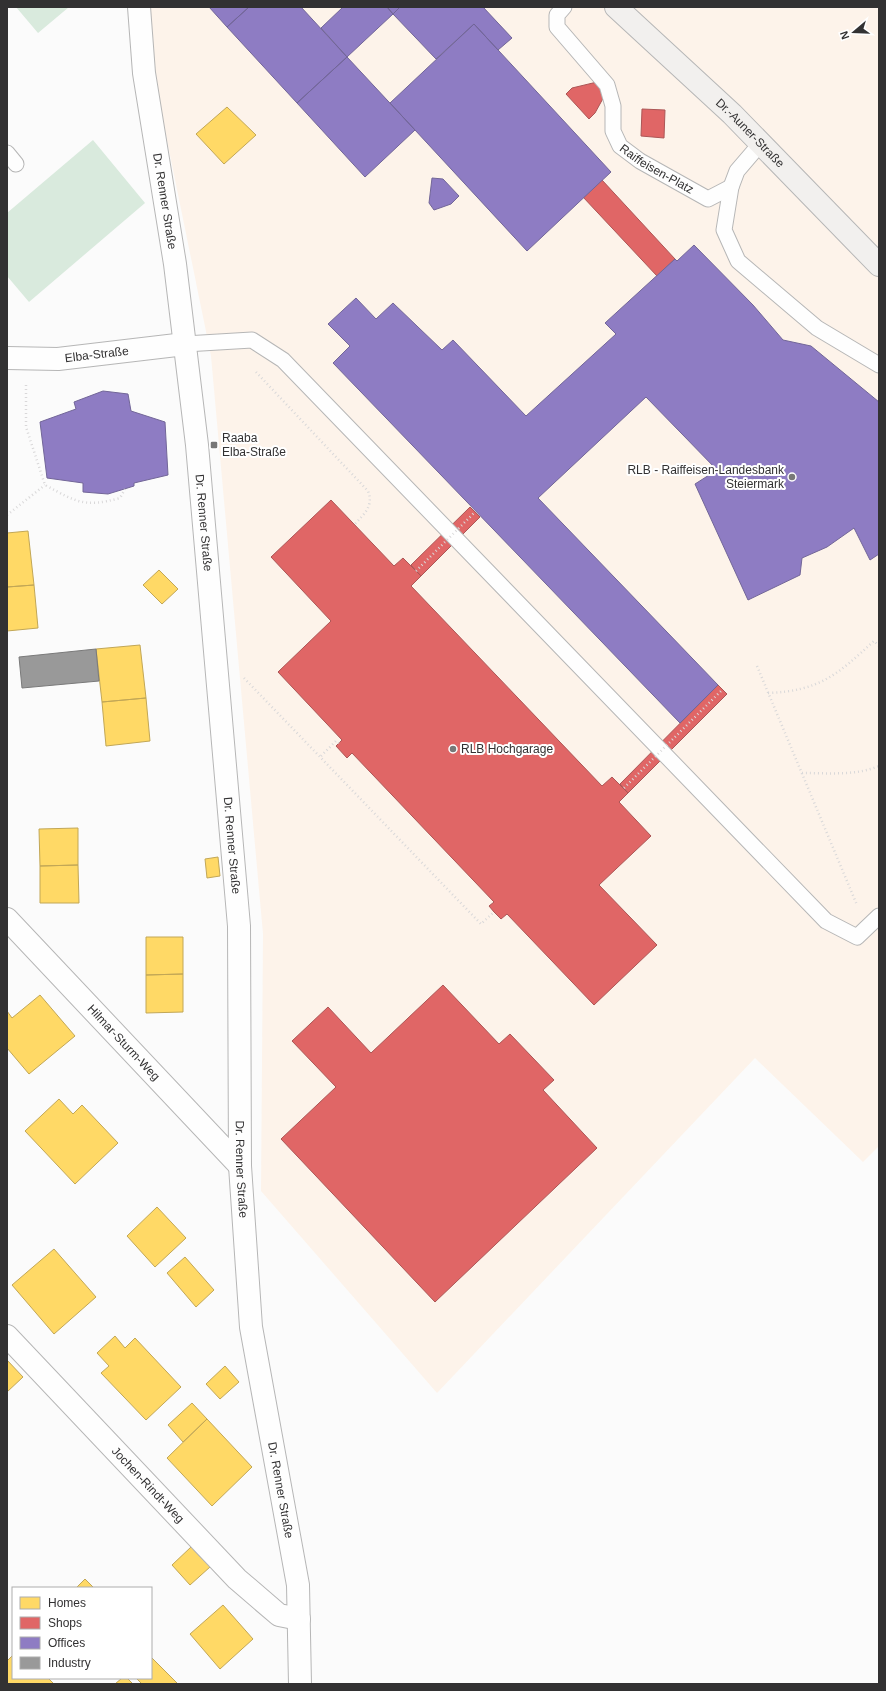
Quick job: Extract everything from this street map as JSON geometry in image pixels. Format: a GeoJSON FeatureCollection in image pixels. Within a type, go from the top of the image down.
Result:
{"type":"FeatureCollection","features":[{"type":"Feature","properties":{"kind":"main road","name":"Dr.-Auner-Straße"},"geometry":{"type":"LineString","coordinates":[[616,7],[761,143],[879,265]]}},
{"type":"Feature","properties":{"kind":"street","name":"Dr. Renner Straße"},"geometry":{"type":"LineString","coordinates":[[139,7],[144,73],[175,264],[197,445],[239,926],[240,1166],[251,1326],[298,1586],[300,1684]]}},
{"type":"Feature","properties":{"kind":"street","name":"Elba-Straße"},"geometry":{"type":"LineString","coordinates":[[7,358],[58,359],[185,344]]}},
{"type":"Feature","properties":{"kind":"street","name":"Hilmar-Sturm-Weg"},"geometry":{"type":"LineString","coordinates":[[7,920],[240,1166]]}},
{"type":"Feature","properties":{"kind":"street","name":"Jochen-Rindt-Weg"},"geometry":{"type":"LineString","coordinates":[[7,1336],[237,1579],[279,1615],[299,1619]]}},
{"type":"Feature","properties":{"kind":"lane","name":"Raiffeisen-Platz"},"geometry":{"type":"LineString","coordinates":[[564,7],[556,16],[557,27],[607,85],[613,106],[614,131],[620,146],[640,161],[708,199],[731,187]]}},
{"type":"Feature","properties":{"kind":"lane"},"geometry":{"type":"LineString","coordinates":[[761,143],[737,170],[731,187],[724,230],[738,261],[817,328],[879,366]]}},
{"type":"Feature","properties":{"kind":"lane"},"geometry":{"type":"LineString","coordinates":[[185,344],[252,340],[283,360],[826,921],[857,937],[879,916]]}},
{"type":"Feature","properties":{"kind":"path"},"geometry":{"type":"LineString","coordinates":[[228,342],[368,491],[371,499],[368,509],[354,525]]}},
{"type":"Feature","properties":{"kind":"path"},"geometry":{"type":"LineString","coordinates":[[26,382],[26,427],[46,486],[77,503],[102,503],[120,498],[124,489]]}},
{"type":"Feature","properties":{"kind":"path"},"geometry":{"type":"LineString","coordinates":[[7,515],[46,486]]}},
{"type":"Feature","properties":{"kind":"path"},"geometry":{"type":"LineString","coordinates":[[416,570],[475,512]]}},
{"type":"Feature","properties":{"kind":"path"},"geometry":{"type":"LineString","coordinates":[[768,693],[789,692],[824,682],[842,669],[874,641],[879,646]]}},
{"type":"Feature","properties":{"kind":"path"},"geometry":{"type":"LineString","coordinates":[[757,666],[867,928]]}},
{"type":"Feature","properties":{"kind":"path"},"geometry":{"type":"LineString","coordinates":[[243,677],[481,924],[494,912]]}},
{"type":"Feature","properties":{"kind":"path"},"geometry":{"type":"LineString","coordinates":[[624,788],[722,690]]}},
{"type":"Feature","properties":{"kind":"path"},"geometry":{"type":"LineString","coordinates":[[320,756],[336,741],[339,743]]}},
{"type":"Feature","properties":{"kind":"path"},"geometry":{"type":"LineString","coordinates":[[802,773],[835,774],[872,769],[879,766]]}},
{"type":"Feature","properties":{"kind":"shaded area"},"geometry":{"type":"Polygon","coordinates":[[[148,7],[879,7],[879,1146],[863,1162],[755,1058],[437,1393],[261,1191],[263,934],[211,356],[151,62],[148,7]]]}},
{"type":"Feature","properties":{"kind":"green space"},"geometry":{"type":"Polygon","coordinates":[[[16,7],[69,7],[38,33],[16,7]]]}},
{"type":"Feature","properties":{"kind":"green space"},"geometry":{"type":"Polygon","coordinates":[[[93,140],[145,203],[29,302],[7,276],[7,213],[93,140]]]}},
{"type":"Feature","properties":{"kind":"building: Homes"},"geometry":{"type":"Polygon","coordinates":[[[227,107],[256,135],[224,164],[196,134],[227,107]]]}},
{"type":"Feature","properties":{"kind":"building: Homes"},"geometry":{"type":"Polygon","coordinates":[[[28,531],[34,585],[7,587],[7,533],[28,531]]]}},
{"type":"Feature","properties":{"kind":"building: Homes"},"geometry":{"type":"Polygon","coordinates":[[[159,570],[178,589],[162,604],[143,585],[159,570]]]}},
{"type":"Feature","properties":{"kind":"building: Homes"},"geometry":{"type":"Polygon","coordinates":[[[34,585],[38,628],[7,631],[7,587],[34,585]]]}},
{"type":"Feature","properties":{"kind":"building: Homes"},"geometry":{"type":"Polygon","coordinates":[[[140,645],[146,698],[102,702],[96,649],[140,645]]]}},
{"type":"Feature","properties":{"kind":"building: Homes"},"geometry":{"type":"Polygon","coordinates":[[[146,698],[150,741],[106,746],[102,702],[146,698]]]}},
{"type":"Feature","properties":{"kind":"building: Homes"},"geometry":{"type":"Polygon","coordinates":[[[78,828],[78,865],[40,866],[39,829],[78,828]]]}},
{"type":"Feature","properties":{"kind":"building: Homes"},"geometry":{"type":"Polygon","coordinates":[[[218,857],[220,876],[207,878],[205,859],[218,857]]]}},
{"type":"Feature","properties":{"kind":"building: Homes"},"geometry":{"type":"Polygon","coordinates":[[[78,865],[79,903],[40,903],[40,866],[78,865]]]}},
{"type":"Feature","properties":{"kind":"building: Homes"},"geometry":{"type":"Polygon","coordinates":[[[146,937],[183,937],[183,974],[146,975],[146,937]]]}},
{"type":"Feature","properties":{"kind":"building: Homes"},"geometry":{"type":"Polygon","coordinates":[[[183,974],[183,1012],[146,1013],[146,975],[183,974]]]}},
{"type":"Feature","properties":{"kind":"building: Homes"},"geometry":{"type":"Polygon","coordinates":[[[40,995],[75,1036],[29,1074],[7,1048],[7,1011],[12,1018],[40,995]]]}},
{"type":"Feature","properties":{"kind":"building: Homes"},"geometry":{"type":"Polygon","coordinates":[[[59,1099],[73,1114],[82,1105],[118,1143],[75,1184],[25,1131],[59,1099]]]}},
{"type":"Feature","properties":{"kind":"building: Homes"},"geometry":{"type":"Polygon","coordinates":[[[157,1207],[186,1238],[155,1267],[127,1236],[157,1207]]]}},
{"type":"Feature","properties":{"kind":"building: Homes"},"geometry":{"type":"Polygon","coordinates":[[[54,1249],[96,1297],[54,1334],[12,1285],[54,1249]]]}},
{"type":"Feature","properties":{"kind":"building: Homes"},"geometry":{"type":"Polygon","coordinates":[[[185,1257],[214,1290],[196,1307],[167,1273],[185,1257]]]}},
{"type":"Feature","properties":{"kind":"building: Homes"},"geometry":{"type":"Polygon","coordinates":[[[115,1336],[125,1348],[135,1338],[181,1387],[146,1420],[101,1373],[109,1366],[97,1353],[115,1336]]]}},
{"type":"Feature","properties":{"kind":"building: Homes"},"geometry":{"type":"Polygon","coordinates":[[[7,1360],[23,1377],[7,1392],[7,1360]]]}},
{"type":"Feature","properties":{"kind":"building: Homes"},"geometry":{"type":"Polygon","coordinates":[[[225,1366],[239,1382],[220,1399],[206,1384],[225,1366]]]}},
{"type":"Feature","properties":{"kind":"building: Homes"},"geometry":{"type":"Polygon","coordinates":[[[192,1403],[207,1419],[183,1442],[168,1425],[192,1403]]]}},
{"type":"Feature","properties":{"kind":"building: Homes"},"geometry":{"type":"Polygon","coordinates":[[[207,1419],[252,1467],[212,1506],[167,1458],[207,1419]]]}},
{"type":"Feature","properties":{"kind":"building: Homes"},"geometry":{"type":"Polygon","coordinates":[[[191,1547],[210,1567],[190,1585],[172,1565],[191,1547]]]}},
{"type":"Feature","properties":{"kind":"building: Homes"},"geometry":{"type":"Polygon","coordinates":[[[85,1579],[93,1587],[77,1587],[85,1579]]]}},
{"type":"Feature","properties":{"kind":"building: Homes"},"geometry":{"type":"Polygon","coordinates":[[[223,1605],[253,1639],[220,1669],[190,1634],[223,1605]]]}},
{"type":"Feature","properties":{"kind":"building: Homes"},"geometry":{"type":"Polygon","coordinates":[[[12,1656],[12,1679],[49,1679],[54,1684],[7,1684],[7,1661],[12,1656]]]}},
{"type":"Feature","properties":{"kind":"building: Homes"},"geometry":{"type":"Polygon","coordinates":[[[152,1658],[178,1684],[142,1684],[137,1679],[152,1679],[152,1658]]]}},
{"type":"Feature","properties":{"kind":"building: Homes"},"geometry":{"type":"Polygon","coordinates":[[[121,1679],[128,1679],[133,1684],[115,1684],[121,1679]]]}},
{"type":"Feature","properties":{"kind":"building: Shops"},"geometry":{"type":"Polygon","coordinates":[[[597,82],[606,93],[595,113],[589,119],[566,94],[572,88],[597,82]]]}},
{"type":"Feature","properties":{"kind":"building: Shops"},"geometry":{"type":"Polygon","coordinates":[[[642,109],[665,110],[664,138],[641,136],[642,109]]]}},
{"type":"Feature","properties":{"kind":"building: Shops"},"geometry":{"type":"Polygon","coordinates":[[[602,180],[675,259],[657,276],[583,197],[602,180]]]}},
{"type":"Feature","properties":{"kind":"building: Shops","name":"RLB Hochgarage"},"geometry":{"type":"Polygon","coordinates":[[[331,500],[394,566],[403,558],[421,576],[411,586],[602,786],[612,777],[628,793],[619,802],[651,836],[599,885],[657,945],[594,1005],[507,914],[501,919],[494,912],[489,906],[494,902],[352,753],[347,758],[336,746],[342,740],[278,672],[331,621],[271,557],[331,500]]]}},
{"type":"Feature","properties":{"kind":"building: Shops"},"geometry":{"type":"Polygon","coordinates":[[[470,507],[480,517],[421,576],[411,565],[470,507]]]}},
{"type":"Feature","properties":{"kind":"building: Shops"},"geometry":{"type":"Polygon","coordinates":[[[718,685],[727,694],[628,793],[620,784],[718,685]]]}},
{"type":"Feature","properties":{"kind":"building: Shops"},"geometry":{"type":"Polygon","coordinates":[[[443,985],[499,1044],[510,1034],[554,1080],[543,1090],[597,1148],[435,1302],[281,1139],[336,1087],[292,1041],[328,1007],[371,1053],[443,985]]]}},
{"type":"Feature","properties":{"kind":"building: Offices"},"geometry":{"type":"Polygon","coordinates":[[[209,7],[249,7],[227,27],[209,7]]]}},
{"type":"Feature","properties":{"kind":"building: Offices"},"geometry":{"type":"Polygon","coordinates":[[[249,7],[301,7],[347,57],[297,103],[227,27],[249,7]]]}},
{"type":"Feature","properties":{"kind":"building: Offices"},"geometry":{"type":"Polygon","coordinates":[[[343,7],[387,7],[393,14],[347,57],[321,28],[343,7]]]}},
{"type":"Feature","properties":{"kind":"building: Offices"},"geometry":{"type":"Polygon","coordinates":[[[387,7],[400,7],[393,14],[387,7]]]}},
{"type":"Feature","properties":{"kind":"building: Offices"},"geometry":{"type":"Polygon","coordinates":[[[400,7],[483,7],[512,38],[498,50],[474,24],[436,59],[393,14],[400,7]]]}},
{"type":"Feature","properties":{"kind":"building: Offices"},"geometry":{"type":"Polygon","coordinates":[[[474,24],[611,172],[527,251],[390,103],[474,24]]]}},
{"type":"Feature","properties":{"kind":"building: Offices"},"geometry":{"type":"Polygon","coordinates":[[[347,57],[415,130],[365,177],[297,103],[347,57]]]}},
{"type":"Feature","properties":{"kind":"building: Offices"},"geometry":{"type":"Polygon","coordinates":[[[432,178],[443,179],[459,196],[451,204],[434,210],[429,203],[432,178]]]}},
{"type":"Feature","properties":{"kind":"building: Offices","name":"RLB - Raiffeisen-Landesbank Steiermark"},"geometry":{"type":"Polygon","coordinates":[[[694,245],[753,305],[783,340],[811,346],[879,402],[879,554],[870,560],[854,528],[827,547],[802,558],[800,575],[748,600],[695,484],[717,470],[646,397],[538,498],[718,685],[680,723],[333,363],[350,346],[328,324],[356,298],[376,319],[393,303],[442,350],[453,340],[526,416],[616,334],[605,323],[675,259],[677,261],[694,245]]]}},
{"type":"Feature","properties":{"kind":"building: Offices"},"geometry":{"type":"Polygon","coordinates":[[[103,391],[128,394],[131,411],[165,422],[168,475],[134,483],[134,486],[108,494],[83,492],[83,483],[47,478],[40,422],[76,409],[74,402],[103,391]]]}},
{"type":"Feature","properties":{"kind":"building: Industry"},"geometry":{"type":"Polygon","coordinates":[[[96,649],[99,681],[22,688],[19,657],[96,649]]]}},
{"type":"Feature","properties":{"kind":"place","name":"Raaba Elba-Straße"},"geometry":{"type":"Point","coordinates":[214,445]}},
{"type":"Feature","properties":{"kind":"place","name":"RLB - Raiffeisen-Landesbank Steiermark"},"geometry":{"type":"Point","coordinates":[792,477]}},
{"type":"Feature","properties":{"kind":"place","name":"RLB Hochgarage"},"geometry":{"type":"Point","coordinates":[453,749]}}]}
